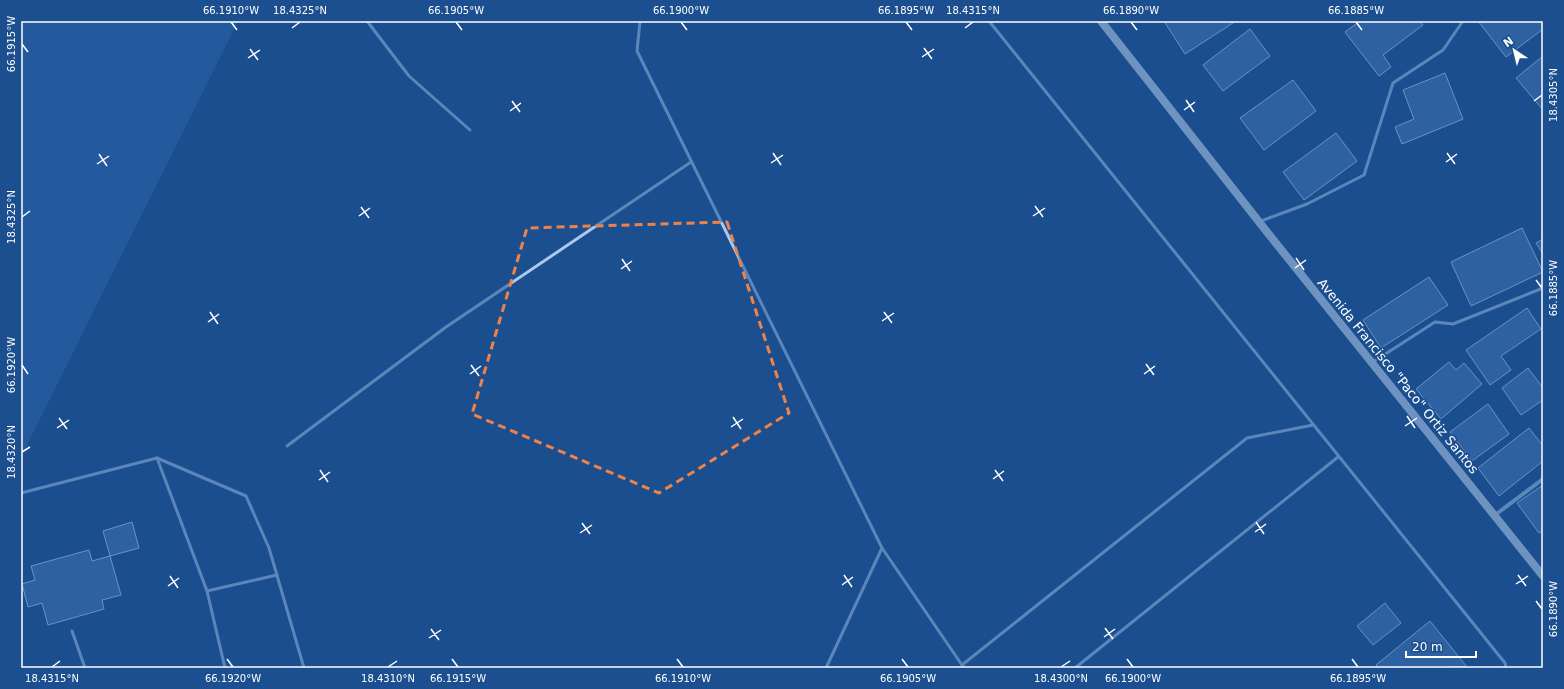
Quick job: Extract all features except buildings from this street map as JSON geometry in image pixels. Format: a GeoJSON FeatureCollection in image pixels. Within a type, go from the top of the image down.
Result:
{"type":"FeatureCollection","features":[{"type":"Feature","properties":{"kind":"street","name":"Avenida Francisco \"Paco\" Ortiz Santos"},"geometry":{"type":"LineString","coordinates":[[1101,21],[1259,222],[1543,576]]}},
{"type":"Feature","properties":{"kind":"street"},"geometry":{"type":"LineString","coordinates":[[1494,516],[1543,479]]}},
{"type":"Feature","properties":{"kind":"lane"},"geometry":{"type":"LineString","coordinates":[[367,21],[409,76],[470,130]]}},
{"type":"Feature","properties":{"kind":"lane"},"geometry":{"type":"LineString","coordinates":[[640,21],[637,51],[882,548],[963,666],[1247,438],[1313,425]]}},
{"type":"Feature","properties":{"kind":"lane"},"geometry":{"type":"LineString","coordinates":[[989,21],[1505,663],[1506,668]]}},
{"type":"Feature","properties":{"kind":"lane"},"geometry":{"type":"LineString","coordinates":[[1259,222],[1307,204],[1364,175],[1393,83],[1443,50],[1463,21]]}},
{"type":"Feature","properties":{"kind":"lane"},"geometry":{"type":"LineString","coordinates":[[287,446],[446,327],[691,162]]}},
{"type":"Feature","properties":{"kind":"lane"},"geometry":{"type":"LineString","coordinates":[[1372,363],[1435,322],[1453,324],[1543,288]]}},
{"type":"Feature","properties":{"kind":"lane"},"geometry":{"type":"LineString","coordinates":[[1075,668],[1338,457]]}},
{"type":"Feature","properties":{"kind":"lane"},"geometry":{"type":"LineString","coordinates":[[21,493],[157,458],[246,496],[269,548],[304,668]]}},
{"type":"Feature","properties":{"kind":"lane"},"geometry":{"type":"LineString","coordinates":[[157,458],[207,591],[225,668]]}},
{"type":"Feature","properties":{"kind":"lane"},"geometry":{"type":"LineString","coordinates":[[826,668],[882,548]]}},
{"type":"Feature","properties":{"kind":"lane"},"geometry":{"type":"LineString","coordinates":[[207,591],[277,575]]}},
{"type":"Feature","properties":{"kind":"lane"},"geometry":{"type":"LineString","coordinates":[[72,631],[85,668]]}},
{"type":"Feature","properties":{"kind":"highlighted area"},"geometry":{"type":"Polygon","coordinates":[[[727,222],[789,413],[659,493],[472,414],[527,228],[727,222]]]}},
{"type":"Feature","properties":{"kind":"shaded area"},"geometry":{"type":"Polygon","coordinates":[[[21,21],[238,21],[21,457],[21,21]]]}}]}
